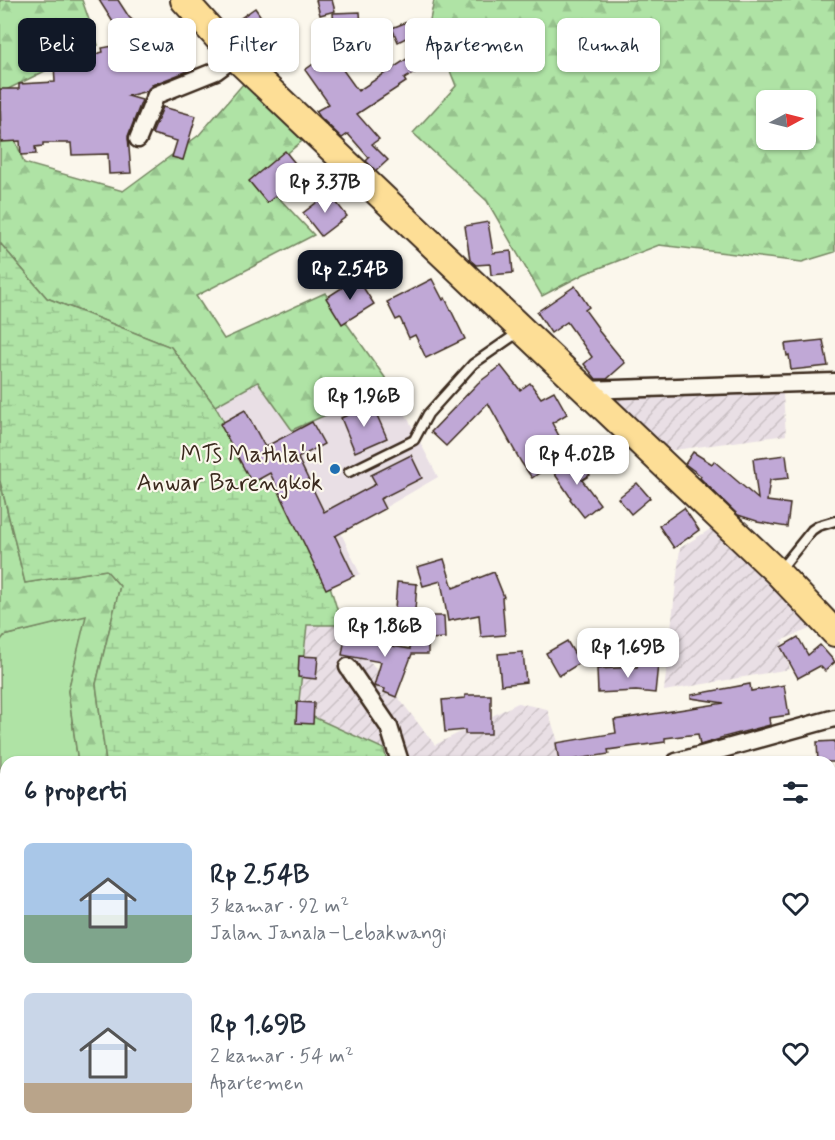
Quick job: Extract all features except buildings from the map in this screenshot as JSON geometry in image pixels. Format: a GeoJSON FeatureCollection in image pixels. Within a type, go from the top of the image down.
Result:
{"type":"FeatureCollection","features":[{"type":"Feature","properties":{"kind":"main road"},"geometry":{"type":"LineString","coordinates":[[184,0],[208,27]]}},
{"type":"Feature","properties":{"kind":"main road"},"geometry":{"type":"LineString","coordinates":[[251,72],[778,573],[835,633]]}},
{"type":"Feature","properties":{"kind":"street"},"geometry":{"type":"LineString","coordinates":[[138,139],[156,95],[214,72]]}},
{"type":"Feature","properties":{"kind":"street"},"geometry":{"type":"LineString","coordinates":[[584,390],[835,382]]}},
{"type":"Feature","properties":{"kind":"street"},"geometry":{"type":"LineString","coordinates":[[348,667],[389,727],[398,756]]}},
{"type":"Feature","properties":{"kind":"street"},"geometry":{"type":"LineString","coordinates":[[698,756],[835,718]]}},
{"type":"Feature","properties":{"kind":"lane"},"geometry":{"type":"LineString","coordinates":[[349,472],[414,440],[428,414],[473,364],[521,330]]}},
{"type":"Feature","properties":{"kind":"lane"},"geometry":{"type":"LineString","coordinates":[[778,573],[812,530],[835,521]]}},
{"type":"Feature","properties":{"kind":"shaded area"},"geometry":{"type":"Polygon","coordinates":[[[258,382],[292,430],[391,386],[438,477],[341,533],[360,574],[330,586],[253,474],[215,406],[258,382]]]}},
{"type":"Feature","properties":{"kind":"shaded area"},"geometry":{"type":"Polygon","coordinates":[[[782,382],[786,435],[644,454],[595,396],[782,382]]]}},
{"type":"Feature","properties":{"kind":"shaded area"},"geometry":{"type":"Polygon","coordinates":[[[717,525],[822,624],[782,640],[790,669],[664,691],[680,548],[717,525]]]}},
{"type":"Feature","properties":{"kind":"shaded area"},"geometry":{"type":"Polygon","coordinates":[[[307,625],[342,625],[435,745],[518,703],[547,709],[563,756],[386,756],[384,749],[298,710],[307,625]]]}},
{"type":"Feature","properties":{"kind":"green space"},"geometry":{"type":"Polygon","coordinates":[[[0,0],[82,0],[88,18],[18,18],[18,72],[43,72],[0,93],[0,0]]]}},
{"type":"Feature","properties":{"kind":"green space"},"geometry":{"type":"Polygon","coordinates":[[[434,0],[835,0],[835,252],[802,262],[659,245],[584,274],[542,296],[487,201],[413,133],[456,86],[450,72],[545,72],[545,18],[430,18],[434,0]]]}},
{"type":"Feature","properties":{"kind":"green space"},"geometry":{"type":"Polygon","coordinates":[[[249,77],[307,137],[259,177],[314,235],[196,296],[224,339],[325,293],[391,386],[292,430],[258,382],[215,406],[171,347],[47,298],[0,243],[0,99],[24,163],[123,191],[199,135],[249,77]]]}},
{"type":"Feature","properties":{"kind":"green space"},"geometry":{"type":"Polygon","coordinates":[[[0,243],[47,298],[171,347],[215,406],[253,474],[296,504],[330,586],[342,625],[307,625],[298,710],[384,749],[386,756],[105,756],[96,684],[120,586],[106,570],[25,583],[0,481],[0,243]]]}},
{"type":"Feature","properties":{"kind":"green space"},"geometry":{"type":"Polygon","coordinates":[[[0,481],[25,583],[106,570],[120,586],[96,684],[105,756],[77,756],[68,691],[86,616],[4,636],[0,641],[0,481]]]}},
{"type":"Feature","properties":{"kind":"green space"},"geometry":{"type":"Polygon","coordinates":[[[87,615],[68,691],[77,756],[1,756],[0,641],[4,636],[87,615]]]}},
{"type":"Feature","properties":{"kind":"place","name":"MTs Mathla'ul Anwar Barengkok"},"geometry":{"type":"Point","coordinates":[335,469]}}]}
